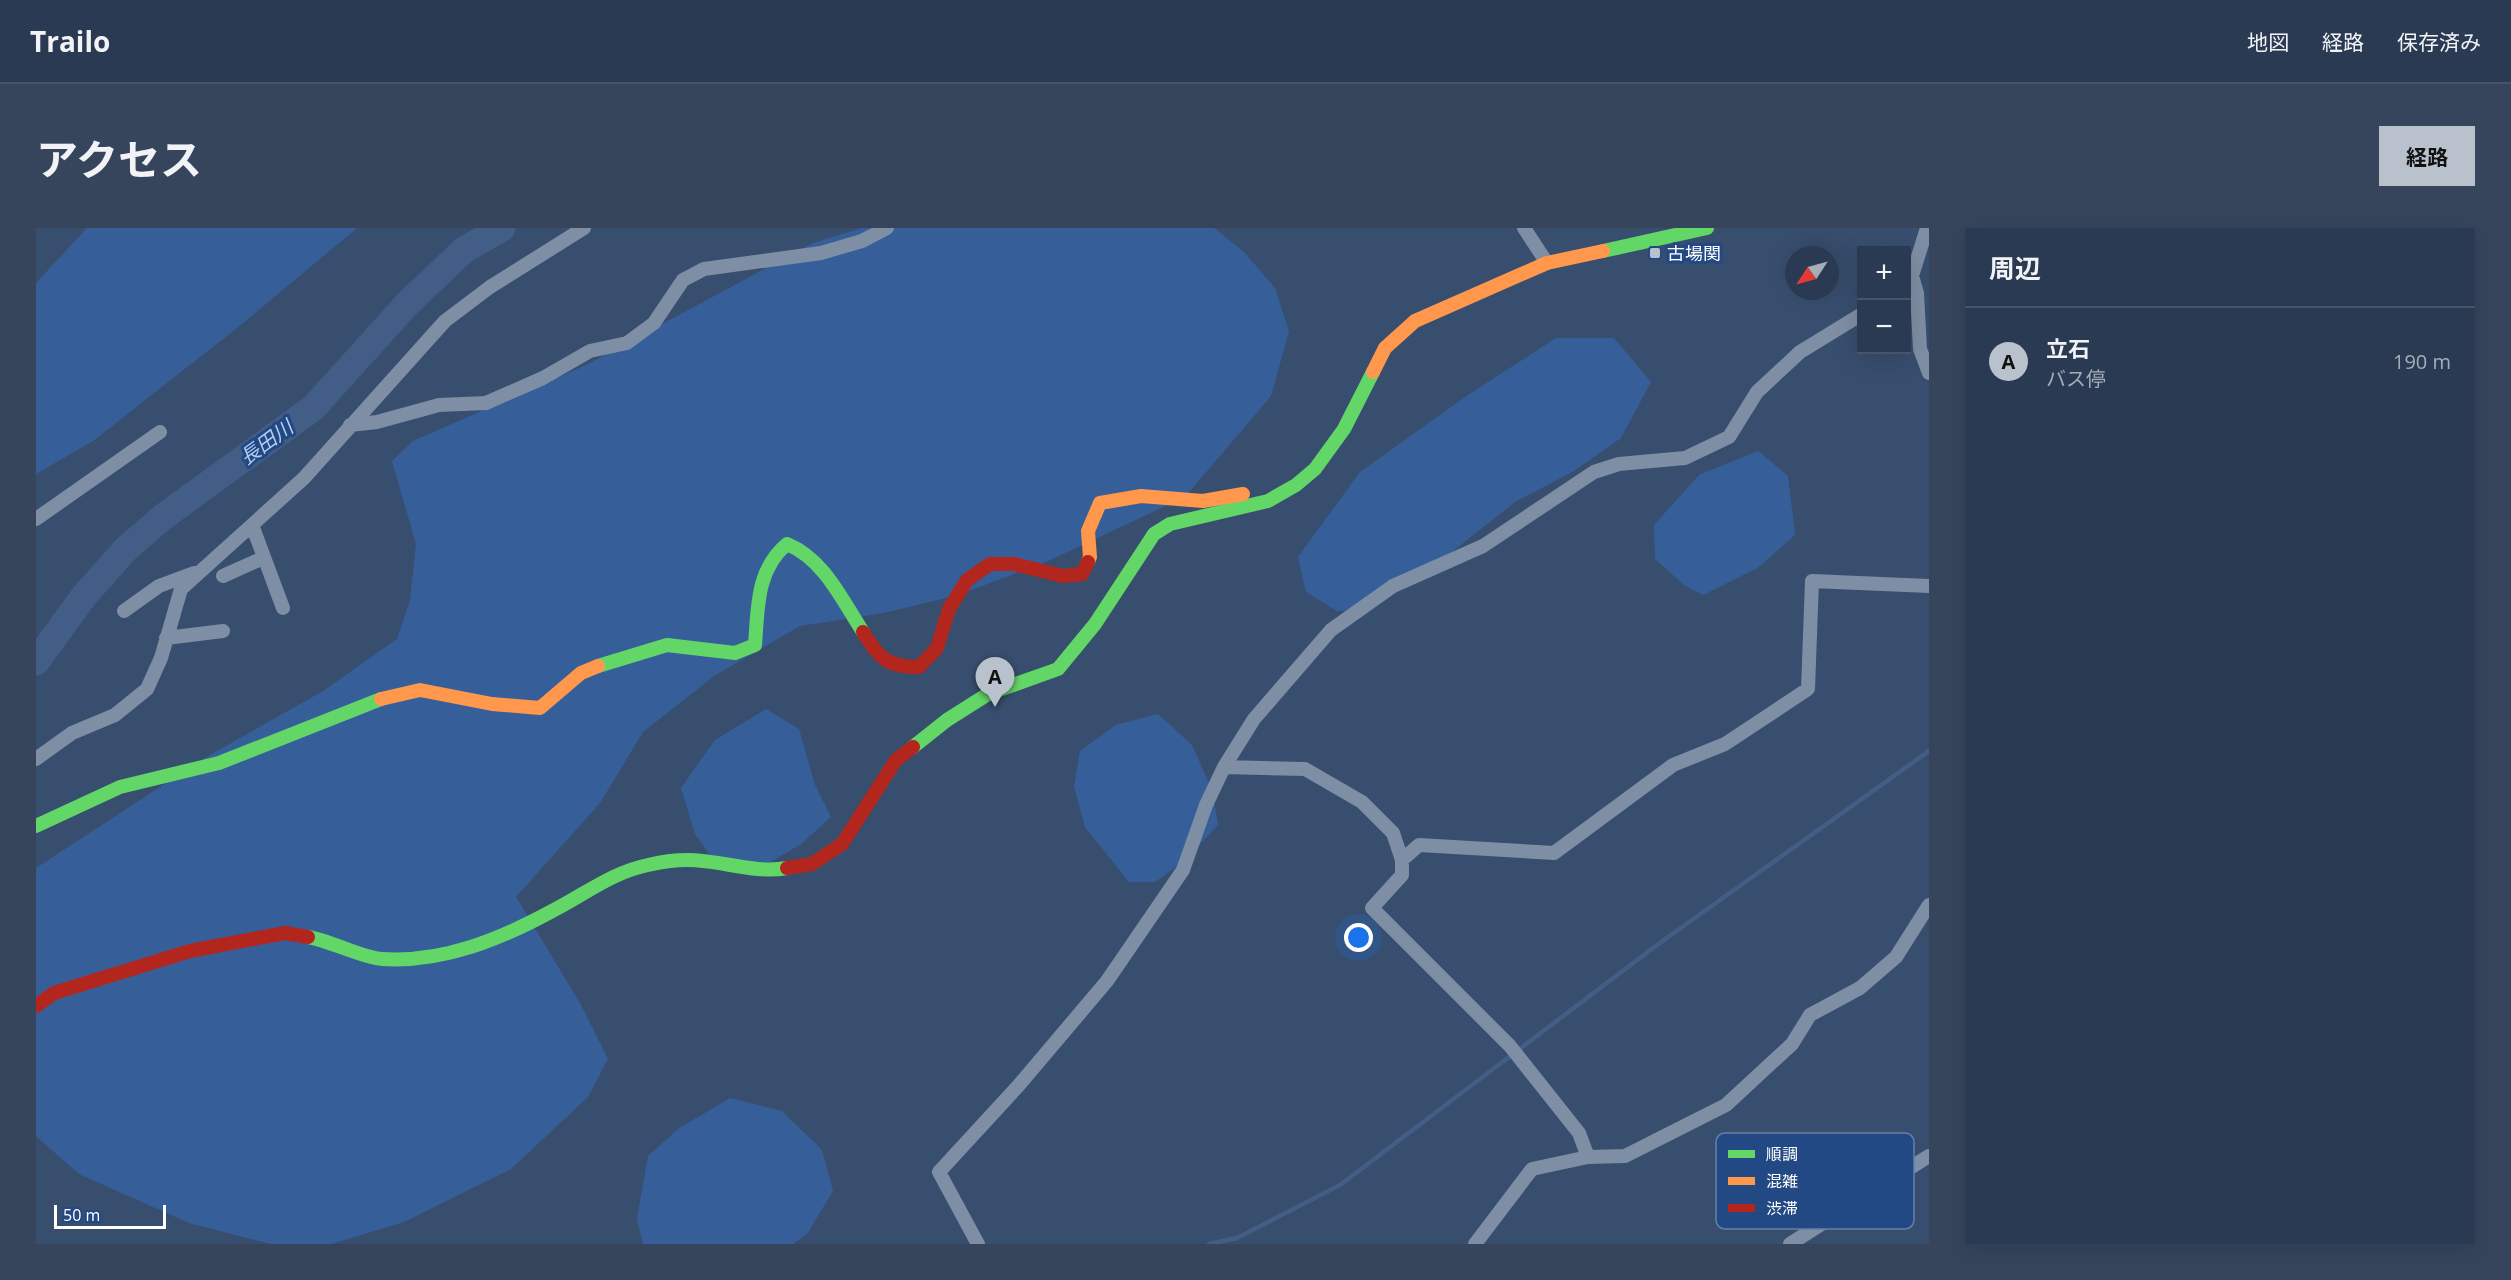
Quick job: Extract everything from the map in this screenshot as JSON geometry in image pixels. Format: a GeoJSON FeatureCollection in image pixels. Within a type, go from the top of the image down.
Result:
{"type":"FeatureCollection","features":[{"type":"Feature","properties":{"kind":"street"},"geometry":{"type":"LineString","coordinates":[[36,759],[72,733],[115,715],[147,689],[181,589],[304,478],[445,321],[490,287],[584,228]]}},
{"type":"Feature","properties":{"kind":"street"},"geometry":{"type":"LineString","coordinates":[[350,426],[377,422],[439,405],[486,403],[543,378],[590,351],[627,343],[654,323],[683,280],[704,269],[820,253],[862,241],[887,228]]}},
{"type":"Feature","properties":{"kind":"street"},"geometry":{"type":"LineString","coordinates":[[1524,228],[1547,263]]}},
{"type":"Feature","properties":{"kind":"street"},"geometry":{"type":"LineString","coordinates":[[36,1006],[54,993],[190,951],[285,933],[330,941],[379,959],[429,959],[475,946],[553,911],[610,878],[647,865],[688,860],[772,871],[812,864],[842,844],[896,760],[947,720],[988,694],[1058,669],[1095,624],[1154,534],[1170,524],[1268,501],[1296,485],[1315,469],[1344,429],[1385,348],[1415,321],[1460,299],[1547,263],[1707,228]]}},
{"type":"Feature","properties":{"kind":"street"},"geometry":{"type":"LineString","coordinates":[[1911,272],[1927,228]]}},
{"type":"Feature","properties":{"kind":"street"},"geometry":{"type":"LineString","coordinates":[[1911,282],[1917,293],[1920,349],[1929,373]]}},
{"type":"Feature","properties":{"kind":"street"},"geometry":{"type":"LineString","coordinates":[[978,1244],[939,1172],[1019,1085],[1107,981],[1183,870],[1206,806],[1224,767],[1254,719],[1331,630],[1393,586],[1483,546],[1594,472],[1619,464],[1685,458],[1729,437],[1757,392],[1800,352],[1857,317]]}},
{"type":"Feature","properties":{"kind":"street"},"geometry":{"type":"LineString","coordinates":[[36,519],[160,432]]}},
{"type":"Feature","properties":{"kind":"street"},"geometry":{"type":"LineString","coordinates":[[36,826],[120,787],[219,763],[377,700],[420,690],[492,704],[540,708],[581,673],[628,655],[667,645],[735,653],[755,645],[762,576],[774,552],[787,544],[804,552],[821,568],[878,656],[898,667],[919,667],[937,648],[948,609],[967,580],[990,564],[1014,564],[1063,576],[1082,574],[1090,557],[1088,531],[1100,503],[1141,496],[1203,501],[1296,485]]}},
{"type":"Feature","properties":{"kind":"street"},"geometry":{"type":"LineString","coordinates":[[252,525],[283,608]]}},
{"type":"Feature","properties":{"kind":"street"},"geometry":{"type":"LineString","coordinates":[[223,576],[263,558]]}},
{"type":"Feature","properties":{"kind":"street"},"geometry":{"type":"LineString","coordinates":[[123,611],[159,586],[202,570]]}},
{"type":"Feature","properties":{"kind":"street"},"geometry":{"type":"LineString","coordinates":[[1402,860],[1419,845],[1554,853],[1673,765],[1725,744],[1808,689],[1812,581],[1929,586]]}},
{"type":"Feature","properties":{"kind":"street"},"geometry":{"type":"LineString","coordinates":[[166,638],[223,631]]}},
{"type":"Feature","properties":{"kind":"street"},"geometry":{"type":"LineString","coordinates":[[1224,767],[1305,769],[1362,802],[1393,833],[1402,860],[1402,874],[1372,908],[1510,1046],[1579,1133],[1588,1157]]}},
{"type":"Feature","properties":{"kind":"street"},"geometry":{"type":"LineString","coordinates":[[1475,1244],[1532,1169],[1588,1157],[1625,1156],[1726,1105],[1792,1044],[1810,1015],[1860,988],[1896,957],[1929,905]]}},
{"type":"Feature","properties":{"kind":"street"},"geometry":{"type":"LineString","coordinates":[[1914,1165],[1929,1156]]}},
{"type":"Feature","properties":{"kind":"street"},"geometry":{"type":"LineString","coordinates":[[1790,1244],[1814,1229]]}},
{"type":"Feature","properties":{"kind":"shaded area"},"geometry":{"type":"Polygon","coordinates":[[[87,228],[357,228],[242,324],[93,441],[36,474],[36,283],[87,228]]]}},
{"type":"Feature","properties":{"kind":"shaded area"},"geometry":{"type":"Polygon","coordinates":[[[862,228],[1214,228],[1244,252],[1275,288],[1289,331],[1271,396],[1185,497],[1046,562],[958,595],[884,613],[800,626],[714,676],[643,732],[600,803],[516,897],[580,1003],[608,1059],[588,1097],[511,1169],[404,1222],[331,1244],[271,1244],[189,1223],[79,1174],[36,1136],[36,868],[203,759],[323,691],[397,639],[410,600],[416,544],[392,461],[413,441],[586,365],[813,243],[862,228]]]}},
{"type":"Feature","properties":{"kind":"shaded area"},"geometry":{"type":"Polygon","coordinates":[[[1556,338],[1614,338],[1651,382],[1621,438],[1574,471],[1515,502],[1448,555],[1371,610],[1337,611],[1306,592],[1298,557],[1360,472],[1468,395],[1556,338]]]}},
{"type":"Feature","properties":{"kind":"shaded area"},"geometry":{"type":"Polygon","coordinates":[[[1758,451],[1788,476],[1795,535],[1759,567],[1703,595],[1684,585],[1655,559],[1654,525],[1699,475],[1758,451]]]}},
{"type":"Feature","properties":{"kind":"shaded area"},"geometry":{"type":"Polygon","coordinates":[[[766,709],[799,729],[815,785],[831,817],[801,844],[758,869],[718,866],[695,834],[681,788],[715,740],[766,709]]]}},
{"type":"Feature","properties":{"kind":"shaded area"},"geometry":{"type":"Polygon","coordinates":[[[1158,714],[1192,745],[1213,792],[1218,825],[1183,862],[1155,882],[1129,882],[1085,827],[1074,786],[1080,751],[1116,725],[1158,714]]]}},
{"type":"Feature","properties":{"kind":"shaded area"},"geometry":{"type":"Polygon","coordinates":[[[730,1098],[782,1111],[822,1150],[833,1191],[807,1234],[793,1244],[643,1244],[637,1219],[648,1156],[678,1129],[730,1098]]]}},
{"type":"Feature","properties":{"kind":"waterway","name":"長田川"},"geometry":{"type":"LineString","coordinates":[[36,662],[84,596],[126,549],[163,517],[313,408],[408,303],[464,250],[502,228]]}},
{"type":"Feature","properties":{"kind":"waterway"},"geometry":{"type":"LineString","coordinates":[[1209,1244],[1237,1238],[1340,1185],[1657,945],[1929,751]]}},
{"type":"Feature","properties":{"kind":"traffic: fast"},"geometry":{"type":"LineString","coordinates":[[1603,251],[1707,228]]}},
{"type":"Feature","properties":{"kind":"traffic: fast"},"geometry":{"type":"LineString","coordinates":[[913,747],[947,720],[988,694],[1058,669],[1095,624],[1154,534],[1170,524],[1268,501],[1296,485],[1315,469],[1344,429],[1373,372]]}},
{"type":"Feature","properties":{"kind":"traffic: fast"},"geometry":{"type":"LineString","coordinates":[[598,666],[667,645],[735,653],[755,645],[760,590],[769,566],[787,544],[800,551],[822,570],[863,632]]}},
{"type":"Feature","properties":{"kind":"traffic: fast"},"geometry":{"type":"LineString","coordinates":[[36,826],[120,787],[219,763],[381,699]]}},
{"type":"Feature","properties":{"kind":"traffic: fast"},"geometry":{"type":"LineString","coordinates":[[308,937],[374,958],[427,957],[471,947],[492,939],[534,921],[611,878],[635,868],[668,861],[688,860],[762,869],[787,868]]}},
{"type":"Feature","properties":{"kind":"traffic: slow"},"geometry":{"type":"LineString","coordinates":[[1373,372],[1385,348],[1415,321],[1547,263],[1603,251]]}},
{"type":"Feature","properties":{"kind":"traffic: slow"},"geometry":{"type":"LineString","coordinates":[[1088,562],[1090,557],[1088,531],[1100,503],[1141,496],[1203,501],[1243,494]]}},
{"type":"Feature","properties":{"kind":"traffic: slow"},"geometry":{"type":"LineString","coordinates":[[381,699],[420,690],[492,704],[540,708],[581,673],[598,666]]}},
{"type":"Feature","properties":{"kind":"traffic: jam"},"geometry":{"type":"LineString","coordinates":[[863,632],[874,649],[885,660],[908,667],[919,667],[937,648],[949,609],[967,580],[990,564],[1014,564],[1063,576],[1082,574],[1088,562]]}},
{"type":"Feature","properties":{"kind":"traffic: jam"},"geometry":{"type":"LineString","coordinates":[[787,868],[812,864],[842,844],[896,760],[913,747]]}},
{"type":"Feature","properties":{"kind":"traffic: jam"},"geometry":{"type":"LineString","coordinates":[[36,1006],[54,993],[190,951],[285,933],[308,937]]}},
{"type":"Feature","properties":{"kind":"place","name":"古場関"},"geometry":{"type":"Point","coordinates":[1655,253]}},
{"type":"Feature","properties":{"kind":"place","name":"立石"},"geometry":{"type":"Point","coordinates":[995,707]}}]}
